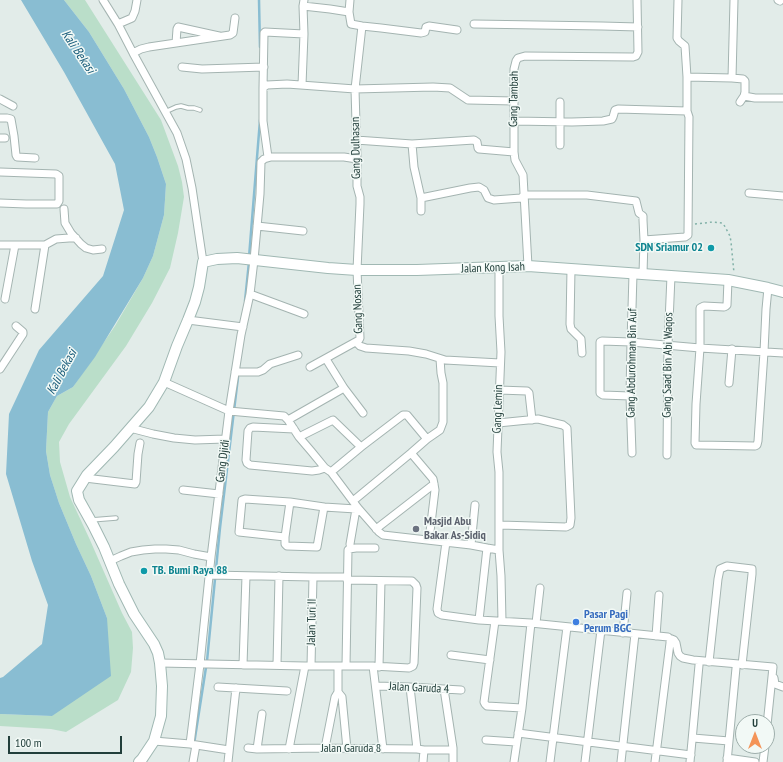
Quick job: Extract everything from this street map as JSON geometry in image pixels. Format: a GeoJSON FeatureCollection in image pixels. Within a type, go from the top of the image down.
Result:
{"type":"FeatureCollection","features":[{"type":"Feature","properties":{"kind":"street"},"geometry":{"type":"LineString","coordinates":[[103,0],[118,24],[177,133],[186,159],[192,188],[203,262],[199,287],[164,382],[149,407],[86,478],[78,488],[77,494],[134,614],[154,644],[160,663],[162,686],[161,716],[154,741],[139,762]]}},
{"type":"Feature","properties":{"kind":"street"},"geometry":{"type":"LineString","coordinates":[[118,24],[132,18],[137,6],[137,0]]}},
{"type":"Feature","properties":{"kind":"street"},"geometry":{"type":"LineString","coordinates":[[350,0],[350,24],[421,33],[425,32],[426,27],[429,26],[457,30]]}},
{"type":"Feature","properties":{"kind":"street","name":"Gang Tambah"},"geometry":{"type":"LineString","coordinates":[[528,266],[523,175],[515,160],[514,152],[514,69],[516,61],[518,58],[525,56],[636,56],[638,52],[637,0]]}},
{"type":"Feature","properties":{"kind":"street"},"geometry":{"type":"LineString","coordinates":[[644,240],[684,237],[688,235],[689,117],[687,111],[685,46],[679,41],[678,38],[678,0]]}},
{"type":"Feature","properties":{"kind":"street"},"geometry":{"type":"LineString","coordinates":[[732,78],[734,0]]}},
{"type":"Feature","properties":{"kind":"street"},"geometry":{"type":"LineString","coordinates":[[302,85],[304,3],[349,12]]}},
{"type":"Feature","properties":{"kind":"street"},"geometry":{"type":"LineString","coordinates":[[133,53],[149,47],[230,35],[233,33],[235,18]]}},
{"type":"Feature","properties":{"kind":"street"},"geometry":{"type":"LineString","coordinates":[[474,24],[638,28]]}},
{"type":"Feature","properties":{"kind":"street","name":"Gang Dulhasan"},"geometry":{"type":"LineString","coordinates":[[357,270],[360,197],[357,186],[355,89],[362,26]]}},
{"type":"Feature","properties":{"kind":"street"},"geometry":{"type":"LineString","coordinates":[[176,42],[178,27],[224,37]]}},
{"type":"Feature","properties":{"kind":"street"},"geometry":{"type":"LineString","coordinates":[[304,34],[264,33],[263,121],[268,158],[344,157],[357,159]]}},
{"type":"Feature","properties":{"kind":"street"},"geometry":{"type":"LineString","coordinates":[[182,67],[202,69],[264,67]]}},
{"type":"Feature","properties":{"kind":"street"},"geometry":{"type":"LineString","coordinates":[[687,76],[743,79],[745,81],[745,92],[742,99],[783,98]]}},
{"type":"Feature","properties":{"kind":"street"},"geometry":{"type":"LineString","coordinates":[[264,85],[287,84],[355,89],[433,87],[453,89],[468,100],[514,101]]}},
{"type":"Feature","properties":{"kind":"street"},"geometry":{"type":"LineString","coordinates":[[0,99],[13,106]]}},
{"type":"Feature","properties":{"kind":"street"},"geometry":{"type":"LineString","coordinates":[[560,102],[560,145]]}},
{"type":"Feature","properties":{"kind":"street"},"geometry":{"type":"LineString","coordinates":[[514,121],[603,121],[612,119],[615,110],[618,109],[687,111]]}},
{"type":"Feature","properties":{"kind":"street"},"geometry":{"type":"LineString","coordinates":[[0,118],[11,119],[17,157],[36,158]]}},
{"type":"Feature","properties":{"kind":"street"},"geometry":{"type":"LineString","coordinates":[[356,140],[412,144],[474,140],[477,142],[479,149],[514,152]]}},
{"type":"Feature","properties":{"kind":"street"},"geometry":{"type":"LineString","coordinates":[[412,144],[414,167],[421,198],[421,211]]}},
{"type":"Feature","properties":{"kind":"street","name":"Gang Djidi"},"geometry":{"type":"LineString","coordinates":[[193,762],[193,744],[200,664],[225,440],[235,372],[250,294],[251,260],[260,194],[261,162],[268,158]]}},
{"type":"Feature","properties":{"kind":"street"},"geometry":{"type":"LineString","coordinates":[[0,172],[56,174],[59,176],[59,202],[57,204],[0,203]]}},
{"type":"Feature","properties":{"kind":"street"},"geometry":{"type":"LineString","coordinates":[[421,198],[480,187],[484,190],[488,198],[494,200],[521,198],[524,195]]}},
{"type":"Feature","properties":{"kind":"street"},"geometry":{"type":"LineString","coordinates":[[750,193],[783,196]]}},
{"type":"Feature","properties":{"kind":"street","name":"Gang Abdurohman Bin Auf"},"geometry":{"type":"LineString","coordinates":[[524,195],[587,195],[636,201],[639,213],[643,216],[644,240],[638,274],[631,342],[630,396],[632,453]]}},
{"type":"Feature","properties":{"kind":"street"},"geometry":{"type":"LineString","coordinates":[[64,208],[66,223],[71,233],[81,244],[86,248],[93,250],[102,249]]}},
{"type":"Feature","properties":{"kind":"street"},"geometry":{"type":"LineString","coordinates":[[256,226],[303,231]]}},
{"type":"Feature","properties":{"kind":"street"},"geometry":{"type":"LineString","coordinates":[[0,245],[45,245],[56,239],[76,238]]}},
{"type":"Feature","properties":{"kind":"street"},"geometry":{"type":"LineString","coordinates":[[5,299],[15,245]]}},
{"type":"Feature","properties":{"kind":"street"},"geometry":{"type":"LineString","coordinates":[[35,309],[45,245]]}},
{"type":"Feature","properties":{"kind":"street","name":"Jalan Kong Isah"},"geometry":{"type":"LineString","coordinates":[[203,262],[217,259],[236,258],[357,270],[417,270],[528,266],[731,281],[783,292]]}},
{"type":"Feature","properties":{"kind":"street","name":"Gang Lemin"},"geometry":{"type":"LineString","coordinates":[[499,267],[501,352],[497,452],[499,472],[499,550],[501,576],[498,621],[490,660],[485,704],[487,706],[522,708]]}},
{"type":"Feature","properties":{"kind":"street","name":"Gang Nosan"},"geometry":{"type":"LineString","coordinates":[[310,367],[356,342],[360,338],[357,270]]}},
{"type":"Feature","properties":{"kind":"street"},"geometry":{"type":"LineString","coordinates":[[571,270],[570,324],[571,329],[581,339],[582,353]]}},
{"type":"Feature","properties":{"kind":"street","name":"Gang Saad Bin Abi Waqos"},"geometry":{"type":"LineString","coordinates":[[667,454],[668,345],[671,276]]}},
{"type":"Feature","properties":{"kind":"street"},"geometry":{"type":"LineString","coordinates":[[731,281],[726,306],[704,306],[700,308],[696,445],[757,445],[768,288]]}},
{"type":"Feature","properties":{"kind":"street"},"geometry":{"type":"LineString","coordinates":[[250,294],[304,314]]}},
{"type":"Feature","properties":{"kind":"street"},"geometry":{"type":"LineString","coordinates":[[188,320],[243,327]]}},
{"type":"Feature","properties":{"kind":"street"},"geometry":{"type":"LineString","coordinates":[[0,369],[23,334],[23,332],[16,326]]}},
{"type":"Feature","properties":{"kind":"street"},"geometry":{"type":"LineString","coordinates":[[630,396],[603,395],[600,393],[600,342],[604,340],[783,353]]}},
{"type":"Feature","properties":{"kind":"street"},"geometry":{"type":"LineString","coordinates":[[356,342],[360,346],[366,348],[409,351],[426,354],[440,359],[500,363]]}},
{"type":"Feature","properties":{"kind":"street"},"geometry":{"type":"LineString","coordinates":[[729,383],[732,350]]}},
{"type":"Feature","properties":{"kind":"street"},"geometry":{"type":"LineString","coordinates":[[235,372],[258,372],[270,364],[298,355]]}},
{"type":"Feature","properties":{"kind":"street"},"geometry":{"type":"LineString","coordinates":[[326,359],[344,388],[363,413]]}},
{"type":"Feature","properties":{"kind":"street"},"geometry":{"type":"LineString","coordinates":[[353,501],[427,439],[440,430],[443,422],[443,383],[440,359]]}},
{"type":"Feature","properties":{"kind":"street"},"geometry":{"type":"LineString","coordinates":[[164,382],[229,411],[284,416],[299,437],[328,470],[357,508],[383,535],[471,545],[499,550]]}},
{"type":"Feature","properties":{"kind":"street"},"geometry":{"type":"LineString","coordinates":[[288,420],[344,388]]}},
{"type":"Feature","properties":{"kind":"street"},"geometry":{"type":"LineString","coordinates":[[499,390],[527,391],[529,393],[532,420]]}},
{"type":"Feature","properties":{"kind":"street"},"geometry":{"type":"LineString","coordinates":[[294,429],[250,428],[248,431],[247,463],[312,471],[328,470],[404,415],[407,415],[427,439]]}},
{"type":"Feature","properties":{"kind":"street"},"geometry":{"type":"LineString","coordinates":[[299,437],[333,420],[361,447]]}},
{"type":"Feature","properties":{"kind":"street"},"geometry":{"type":"LineString","coordinates":[[498,423],[546,420],[563,425],[567,428],[571,518],[570,525],[566,527],[500,525]]}},
{"type":"Feature","properties":{"kind":"street"},"geometry":{"type":"LineString","coordinates":[[130,428],[174,438],[225,440]]}},
{"type":"Feature","properties":{"kind":"street"},"geometry":{"type":"LineString","coordinates":[[86,478],[135,484],[140,443]]}},
{"type":"Feature","properties":{"kind":"street"},"geometry":{"type":"LineString","coordinates":[[411,453],[432,479],[434,484],[435,490],[429,540]]}},
{"type":"Feature","properties":{"kind":"street"},"geometry":{"type":"LineString","coordinates":[[376,529],[434,484]]}},
{"type":"Feature","properties":{"kind":"street"},"geometry":{"type":"LineString","coordinates":[[183,490],[219,494]]}},
{"type":"Feature","properties":{"kind":"street"},"geometry":{"type":"LineString","coordinates":[[285,537],[239,532],[242,499],[357,508]]}},
{"type":"Feature","properties":{"kind":"street"},"geometry":{"type":"LineString","coordinates":[[290,502],[285,537],[285,544],[287,546],[317,547],[324,506]]}},
{"type":"Feature","properties":{"kind":"street"},"geometry":{"type":"LineString","coordinates":[[471,545],[475,506]]}},
{"type":"Feature","properties":{"kind":"street"},"geometry":{"type":"LineString","coordinates":[[350,544],[357,508]]}},
{"type":"Feature","properties":{"kind":"street"},"geometry":{"type":"LineString","coordinates":[[446,542],[437,611],[438,613],[442,615],[479,620],[534,623],[668,637],[674,640],[678,653],[682,658],[739,666],[774,667],[768,714]]}},
{"type":"Feature","properties":{"kind":"street"},"geometry":{"type":"LineString","coordinates":[[346,666],[348,549],[375,548]]}},
{"type":"Feature","properties":{"kind":"street"},"geometry":{"type":"LineString","coordinates":[[479,620],[486,548]]}},
{"type":"Feature","properties":{"kind":"street"},"geometry":{"type":"LineString","coordinates":[[110,562],[131,552],[155,549],[180,550],[212,557]]}},
{"type":"Feature","properties":{"kind":"street"},"geometry":{"type":"LineString","coordinates":[[709,662],[720,569],[727,566],[752,569],[727,760],[755,762]]}},
{"type":"Feature","properties":{"kind":"street"},"geometry":{"type":"LineString","coordinates":[[160,663],[376,666],[409,668],[414,665],[417,588],[412,581],[210,575]]}},
{"type":"Feature","properties":{"kind":"street"},"geometry":{"type":"LineString","coordinates":[[243,665],[246,576]]}},
{"type":"Feature","properties":{"kind":"street"},"geometry":{"type":"LineString","coordinates":[[277,665],[279,576]]}},
{"type":"Feature","properties":{"kind":"street","name":"Jalan Turi II"},"geometry":{"type":"LineString","coordinates":[[289,749],[308,666],[314,577]]}},
{"type":"Feature","properties":{"kind":"street"},"geometry":{"type":"LineString","coordinates":[[381,581],[376,686],[383,749]]}},
{"type":"Feature","properties":{"kind":"street"},"geometry":{"type":"LineString","coordinates":[[514,762],[540,588]]}},
{"type":"Feature","properties":{"kind":"street"},"geometry":{"type":"LineString","coordinates":[[623,633],[627,594]]}},
{"type":"Feature","properties":{"kind":"street"},"geometry":{"type":"LineString","coordinates":[[656,636],[659,595]]}},
{"type":"Feature","properties":{"kind":"street"},"geometry":{"type":"LineString","coordinates":[[550,762],[567,627]]}},
{"type":"Feature","properties":{"kind":"street"},"geometry":{"type":"LineString","coordinates":[[585,762],[601,630]]}},
{"type":"Feature","properties":{"kind":"street"},"geometry":{"type":"LineString","coordinates":[[621,762],[636,634]]}},
{"type":"Feature","properties":{"kind":"street"},"geometry":{"type":"LineString","coordinates":[[655,762],[670,642],[668,637]]}},
{"type":"Feature","properties":{"kind":"street"},"geometry":{"type":"LineString","coordinates":[[452,655],[490,660]]}},
{"type":"Feature","properties":{"kind":"street"},"geometry":{"type":"LineString","coordinates":[[518,733],[657,751],[690,758],[699,665]]}},
{"type":"Feature","properties":{"kind":"street"},"geometry":{"type":"LineString","coordinates":[[325,748],[335,696],[338,692],[338,666]]}},
{"type":"Feature","properties":{"kind":"street"},"geometry":{"type":"LineString","coordinates":[[773,674],[775,684],[783,687]]}},
{"type":"Feature","properties":{"kind":"street"},"geometry":{"type":"LineString","coordinates":[[218,686],[287,691]]}},
{"type":"Feature","properties":{"kind":"street","name":"Jalan Garuda 4"},"geometry":{"type":"LineString","coordinates":[[376,686],[462,690]]}},
{"type":"Feature","properties":{"kind":"street"},"geometry":{"type":"LineString","coordinates":[[410,687],[423,762]]}},
{"type":"Feature","properties":{"kind":"street"},"geometry":{"type":"LineString","coordinates":[[228,762],[236,688]]}},
{"type":"Feature","properties":{"kind":"street"},"geometry":{"type":"LineString","coordinates":[[444,689],[453,750],[453,762]]}},
{"type":"Feature","properties":{"kind":"street"},"geometry":{"type":"LineString","coordinates":[[338,692],[342,697],[347,749]]}},
{"type":"Feature","properties":{"kind":"street"},"geometry":{"type":"LineString","coordinates":[[257,749],[262,714]]}},
{"type":"Feature","properties":{"kind":"street"},"geometry":{"type":"LineString","coordinates":[[693,738],[729,741]]}},
{"type":"Feature","properties":{"kind":"street"},"geometry":{"type":"LineString","coordinates":[[486,740],[516,742]]}},
{"type":"Feature","properties":{"kind":"street"},"geometry":{"type":"LineString","coordinates":[[154,741],[193,744],[229,750]]}},
{"type":"Feature","properties":{"kind":"street","name":"Jalan Garuda 8"},"geometry":{"type":"LineString","coordinates":[[248,748],[453,750]]}},
{"type":"Feature","properties":{"kind":"lane"},"geometry":{"type":"LineString","coordinates":[[165,112],[182,106],[200,110]]}},
{"type":"Feature","properties":{"kind":"lane"},"geometry":{"type":"LineString","coordinates":[[90,520],[116,518]]}},
{"type":"Feature","properties":{"kind":"path"},"geometry":{"type":"LineString","coordinates":[[689,224],[713,222],[722,223],[730,236],[731,242],[731,281]]}},
{"type":"Feature","properties":{"kind":"green space"},"geometry":{"type":"Polygon","coordinates":[[[64,0],[85,0],[161,120],[178,166],[184,197],[170,268],[152,303],[126,346],[69,424],[59,442],[60,462],[70,497],[132,632],[133,648],[131,672],[118,700],[66,732],[51,729],[0,726],[0,714],[52,716],[107,618],[91,576],[59,503],[50,475],[46,451],[48,412],[57,396],[73,387],[115,326],[143,278],[153,256],[164,215],[166,184],[149,137],[124,89],[89,32],[64,0]]]}},
{"type":"Feature","properties":{"kind":"water","name":"Kali Bekasi"},"geometry":{"type":"Polygon","coordinates":[[[21,0],[64,0],[89,32],[124,89],[149,137],[166,184],[164,215],[153,256],[143,278],[95,357],[73,387],[57,396],[48,412],[46,451],[50,475],[59,503],[91,576],[107,618],[111,676],[52,716],[0,714],[0,678],[42,644],[48,605],[32,561],[6,474],[9,414],[39,350],[103,276],[124,210],[115,164],[64,72],[21,0]]]}},
{"type":"Feature","properties":{"kind":"waterway"},"geometry":{"type":"LineString","coordinates":[[259,0],[260,47]]}},
{"type":"Feature","properties":{"kind":"waterway"},"geometry":{"type":"LineString","coordinates":[[249,257],[260,120]]}},
{"type":"Feature","properties":{"kind":"waterway"},"geometry":{"type":"LineString","coordinates":[[245,301],[249,262]]}},
{"type":"Feature","properties":{"kind":"waterway"},"geometry":{"type":"LineString","coordinates":[[194,744],[207,661],[220,528],[238,377]]}},
{"type":"Feature","properties":{"kind":"place","name":"SDN Sriamur 02"},"geometry":{"type":"Point","coordinates":[711,248]}},
{"type":"Feature","properties":{"kind":"place","name":"Masjid Abu Bakar As-Sidiq"},"geometry":{"type":"Point","coordinates":[416,529]}},
{"type":"Feature","properties":{"kind":"place","name":"TB. Bumi Raya 88"},"geometry":{"type":"Point","coordinates":[144,571]}},
{"type":"Feature","properties":{"kind":"place","name":"Pasar Pagi Perum BGC"},"geometry":{"type":"Point","coordinates":[576,622]}}]}
